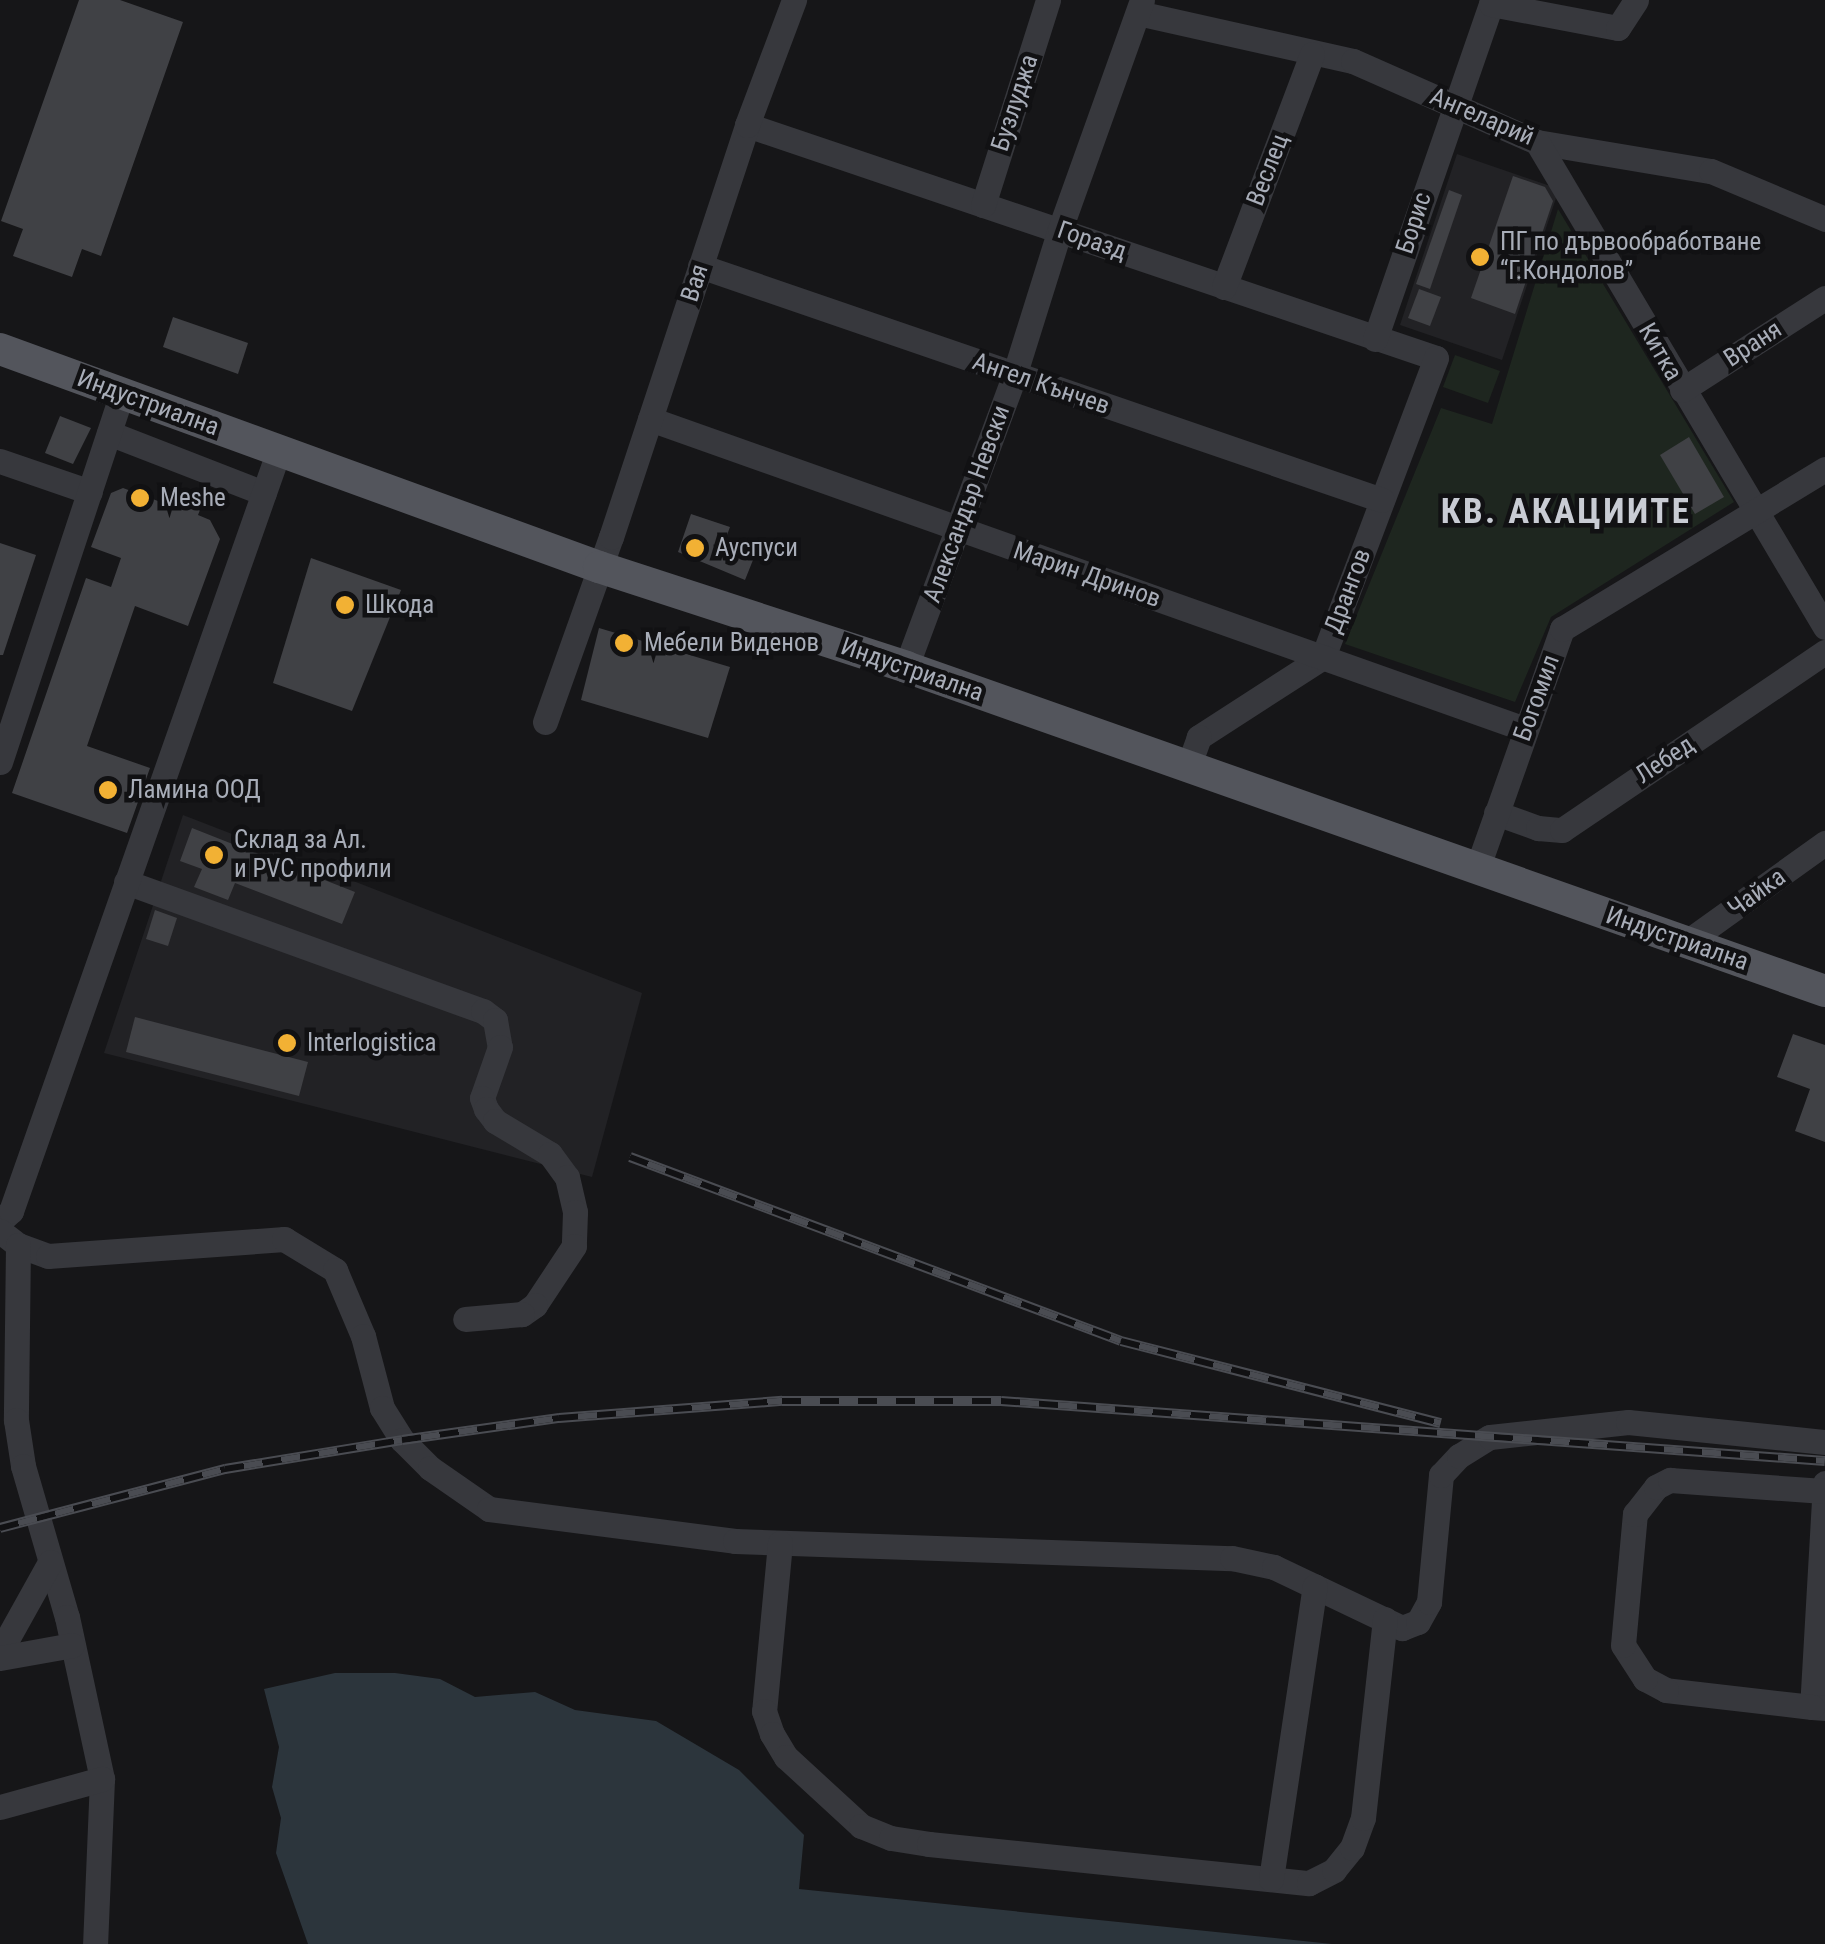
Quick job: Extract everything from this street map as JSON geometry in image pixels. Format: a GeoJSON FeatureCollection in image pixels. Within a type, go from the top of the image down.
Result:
{"type":"FeatureCollection","features":[{"type":"Feature","properties":{"kind":"main road","name":"Индустриална"},"geometry":{"type":"LineString","coordinates":[[0,349],[599,566],[906,667],[1825,991]]}},
{"type":"Feature","properties":{"kind":"street","name":"Вая"},"geometry":{"type":"LineString","coordinates":[[545,722],[747,125],[794,0]]}},
{"type":"Feature","properties":{"kind":"street"},"geometry":{"type":"LineString","coordinates":[[1488,2],[1618,28],[1636,0]]}},
{"type":"Feature","properties":{"kind":"street","name":"Бузлуджа"},"geometry":{"type":"LineString","coordinates":[[983,205],[1039,2]]}},
{"type":"Feature","properties":{"kind":"street","name":"Борис"},"geometry":{"type":"LineString","coordinates":[[1375,338],[1488,2]]}},
{"type":"Feature","properties":{"kind":"street","name":"Ангеларий"},"geometry":{"type":"LineString","coordinates":[[1140,7],[1386,73],[1452,107],[1537,142],[1711,171],[1825,219]]}},
{"type":"Feature","properties":{"kind":"street","name":"Александър Невски"},"geometry":{"type":"LineString","coordinates":[[906,667],[1014,376],[1060,229],[1140,7]]}},
{"type":"Feature","properties":{"kind":"street","name":"Веслец"},"geometry":{"type":"LineString","coordinates":[[1224,286],[1312,54]]}},
{"type":"Feature","properties":{"kind":"street","name":"Горазд"},"geometry":{"type":"LineString","coordinates":[[747,125],[1436,358]]}},
{"type":"Feature","properties":{"kind":"street","name":"Китка"},"geometry":{"type":"LineString","coordinates":[[1537,142],[1825,628]]}},
{"type":"Feature","properties":{"kind":"street","name":"Ангел Кънчев"},"geometry":{"type":"LineString","coordinates":[[700,266],[1382,500]]}},
{"type":"Feature","properties":{"kind":"street","name":"Враня"},"geometry":{"type":"LineString","coordinates":[[1682,390],[1825,298]]}},
{"type":"Feature","properties":{"kind":"street","name":"Дрангов"},"geometry":{"type":"LineString","coordinates":[[1189,766],[1200,737],[1323,658],[1436,358]]}},
{"type":"Feature","properties":{"kind":"street"},"geometry":{"type":"LineString","coordinates":[[0,762],[122,392]]}},
{"type":"Feature","properties":{"kind":"street","name":"Марин Дринов"},"geometry":{"type":"LineString","coordinates":[[650,419],[1525,729]]}},
{"type":"Feature","properties":{"kind":"street"},"geometry":{"type":"LineString","coordinates":[[109,432],[264,494]]}},
{"type":"Feature","properties":{"kind":"street"},"geometry":{"type":"LineString","coordinates":[[0,1221],[10,1211],[279,450]]}},
{"type":"Feature","properties":{"kind":"street"},"geometry":{"type":"LineString","coordinates":[[0,461],[90,492]]}},
{"type":"Feature","properties":{"kind":"street","name":"Богомил"},"geometry":{"type":"LineString","coordinates":[[1477,869],[1562,629],[1825,469]]}},
{"type":"Feature","properties":{"kind":"street","name":"Лебед"},"geometry":{"type":"LineString","coordinates":[[1496,813],[1538,828],[1562,830],[1825,652]]}},
{"type":"Feature","properties":{"kind":"street","name":"Чайка"},"geometry":{"type":"LineString","coordinates":[[1687,942],[1825,842]]}},
{"type":"Feature","properties":{"kind":"street"},"geometry":{"type":"LineString","coordinates":[[126,882],[483,1011],[494,1020],[500,1047],[482,1098],[495,1121],[550,1154],[567,1177],[575,1212],[574,1246],[536,1305],[522,1314],[465,1320]]}},
{"type":"Feature","properties":{"kind":"street"},"geometry":{"type":"LineString","coordinates":[[95,1944],[102,1779],[16,1420],[9,1238],[48,1256],[284,1239],[335,1270],[363,1336],[382,1408],[402,1440],[430,1468],[489,1509],[780,1543],[1232,1558],[1274,1567],[1410,1628],[1426,1613],[1441,1475],[1459,1456],[1490,1437],[1628,1422],[1825,1442]]}},
{"type":"Feature","properties":{"kind":"street"},"geometry":{"type":"LineString","coordinates":[[1824,1492],[1670,1480],[1656,1486],[1636,1514],[1623,1645],[1646,1679],[1666,1690],[1818,1708],[1825,1483]]}},
{"type":"Feature","properties":{"kind":"street"},"geometry":{"type":"LineString","coordinates":[[780,1543],[764,1712],[786,1757],[861,1826],[891,1838],[929,1844],[1309,1883],[1334,1870],[1352,1848],[1363,1818],[1384,1619]]}},
{"type":"Feature","properties":{"kind":"street"},"geometry":{"type":"LineString","coordinates":[[0,1655],[50,1562]]}},
{"type":"Feature","properties":{"kind":"street"},"geometry":{"type":"LineString","coordinates":[[1271,1879],[1315,1586]]}},
{"type":"Feature","properties":{"kind":"street"},"geometry":{"type":"LineString","coordinates":[[0,1655],[72,1645]]}},
{"type":"Feature","properties":{"kind":"street"},"geometry":{"type":"LineString","coordinates":[[0,1807],[102,1779]]}},
{"type":"Feature","properties":{"kind":"shaded area","name":"ПГ по дървообработване “Г.Кондолов”"},"geometry":{"type":"Polygon","coordinates":[[[1457,154],[1559,189],[1502,360],[1400,325],[1457,154]]]}},
{"type":"Feature","properties":{"kind":"shaded area"},"geometry":{"type":"Polygon","coordinates":[[[1558,209],[1734,502],[1551,617],[1515,702],[1345,644],[1441,408],[1492,424],[1558,209]]]}},
{"type":"Feature","properties":{"kind":"shaded area"},"geometry":{"type":"Polygon","coordinates":[[[1455,355],[1500,371],[1488,403],[1443,387],[1455,355]]]}},
{"type":"Feature","properties":{"kind":"shaded area"},"geometry":{"type":"Polygon","coordinates":[[[183,815],[642,993],[592,1177],[104,1053],[183,815]]]}},
{"type":"Feature","properties":{"kind":"shaded area"},"geometry":{"type":"Polygon","coordinates":[[[335,1673],[395,1673],[440,1679],[475,1697],[535,1692],[575,1710],[656,1721],[739,1770],[804,1835],[799,1889],[1332,1944],[308,1944],[276,1853],[281,1818],[272,1787],[279,1747],[264,1689],[335,1673]]]}},
{"type":"Feature","properties":{"kind":"building"},"geometry":{"type":"Polygon","coordinates":[[[79,0],[120,0],[183,22],[101,256],[82,249],[72,277],[13,256],[23,229],[1,221],[79,0]]]}},
{"type":"Feature","properties":{"kind":"building"},"geometry":{"type":"Polygon","coordinates":[[[1513,176],[1545,187],[1553,201],[1515,314],[1471,298],[1513,176]]]}},
{"type":"Feature","properties":{"kind":"building"},"geometry":{"type":"Polygon","coordinates":[[[1449,190],[1462,195],[1430,289],[1416,284],[1449,190]]]}},
{"type":"Feature","properties":{"kind":"building"},"geometry":{"type":"Polygon","coordinates":[[[1419,289],[1441,297],[1430,326],[1408,318],[1419,289]]]}},
{"type":"Feature","properties":{"kind":"building"},"geometry":{"type":"Polygon","coordinates":[[[173,317],[248,343],[238,374],[163,347],[173,317]]]}},
{"type":"Feature","properties":{"kind":"building"},"geometry":{"type":"Polygon","coordinates":[[[60,416],[91,428],[73,464],[45,453],[60,416]]]}},
{"type":"Feature","properties":{"kind":"building"},"geometry":{"type":"Polygon","coordinates":[[[1689,437],[1724,497],[1695,514],[1660,455],[1689,437]]]}},
{"type":"Feature","properties":{"kind":"building"},"geometry":{"type":"Polygon","coordinates":[[[123,488],[158,501],[162,490],[202,505],[198,515],[210,520],[220,539],[188,626],[135,606],[87,746],[150,768],[127,833],[12,793],[86,578],[111,587],[121,558],[91,547],[111,493],[123,488]]]}},
{"type":"Feature","properties":{"kind":"building"},"geometry":{"type":"Polygon","coordinates":[[[691,514],[730,527],[724,543],[755,555],[745,580],[678,552],[691,514]]]}},
{"type":"Feature","properties":{"kind":"building"},"geometry":{"type":"Polygon","coordinates":[[[0,543],[36,555],[3,655],[0,655],[0,543]]]}},
{"type":"Feature","properties":{"kind":"building"},"geometry":{"type":"Polygon","coordinates":[[[311,558],[401,590],[352,711],[273,683],[311,558]]]}},
{"type":"Feature","properties":{"kind":"building"},"geometry":{"type":"Polygon","coordinates":[[[599,628],[730,667],[708,738],[581,700],[599,628]]]}},
{"type":"Feature","properties":{"kind":"building"},"geometry":{"type":"Polygon","coordinates":[[[192,828],[355,892],[342,924],[235,883],[228,900],[194,887],[202,869],[180,861],[192,828]]]}},
{"type":"Feature","properties":{"kind":"building"},"geometry":{"type":"Polygon","coordinates":[[[155,910],[177,918],[168,946],[146,939],[155,910]]]}},
{"type":"Feature","properties":{"kind":"building"},"geometry":{"type":"Polygon","coordinates":[[[135,1017],[308,1062],[299,1096],[126,1052],[135,1017]]]}},
{"type":"Feature","properties":{"kind":"building"},"geometry":{"type":"Polygon","coordinates":[[[1793,1034],[1825,1045],[1825,1142],[1795,1131],[1810,1089],[1777,1077],[1793,1034]]]}},
{"type":"Feature","properties":{"kind":"railway"},"geometry":{"type":"LineString","coordinates":[[630,1157],[1121,1341],[1441,1423]]}},
{"type":"Feature","properties":{"kind":"railway"},"geometry":{"type":"LineString","coordinates":[[0,1528],[225,1469],[402,1440],[559,1418],[782,1401],[1001,1401],[1825,1461]]}},
{"type":"Feature","properties":{"kind":"place","name":"ПГ по дървообработване “Г.Кондолов”"},"geometry":{"type":"Point","coordinates":[1480,257]}},
{"type":"Feature","properties":{"kind":"place","name":"Meshe"},"geometry":{"type":"Point","coordinates":[140,498]}},
{"type":"Feature","properties":{"kind":"place","name":"Ауспуси"},"geometry":{"type":"Point","coordinates":[695,548]}},
{"type":"Feature","properties":{"kind":"place","name":"Шкода"},"geometry":{"type":"Point","coordinates":[345,605]}},
{"type":"Feature","properties":{"kind":"place","name":"Мебели Виденов"},"geometry":{"type":"Point","coordinates":[624,643]}},
{"type":"Feature","properties":{"kind":"place","name":"Ламина ООД"},"geometry":{"type":"Point","coordinates":[108,790]}},
{"type":"Feature","properties":{"kind":"place","name":"Склад за Ал. и PVC профили"},"geometry":{"type":"Point","coordinates":[214,855]}},
{"type":"Feature","properties":{"kind":"place","name":"Interlogistica"},"geometry":{"type":"Point","coordinates":[287,1043]}},
{"type":"Feature","properties":{"kind":"district","name":"КВ. АКАЦИИТЕ"},"geometry":{"type":"Point","coordinates":[1566,512]}}]}
